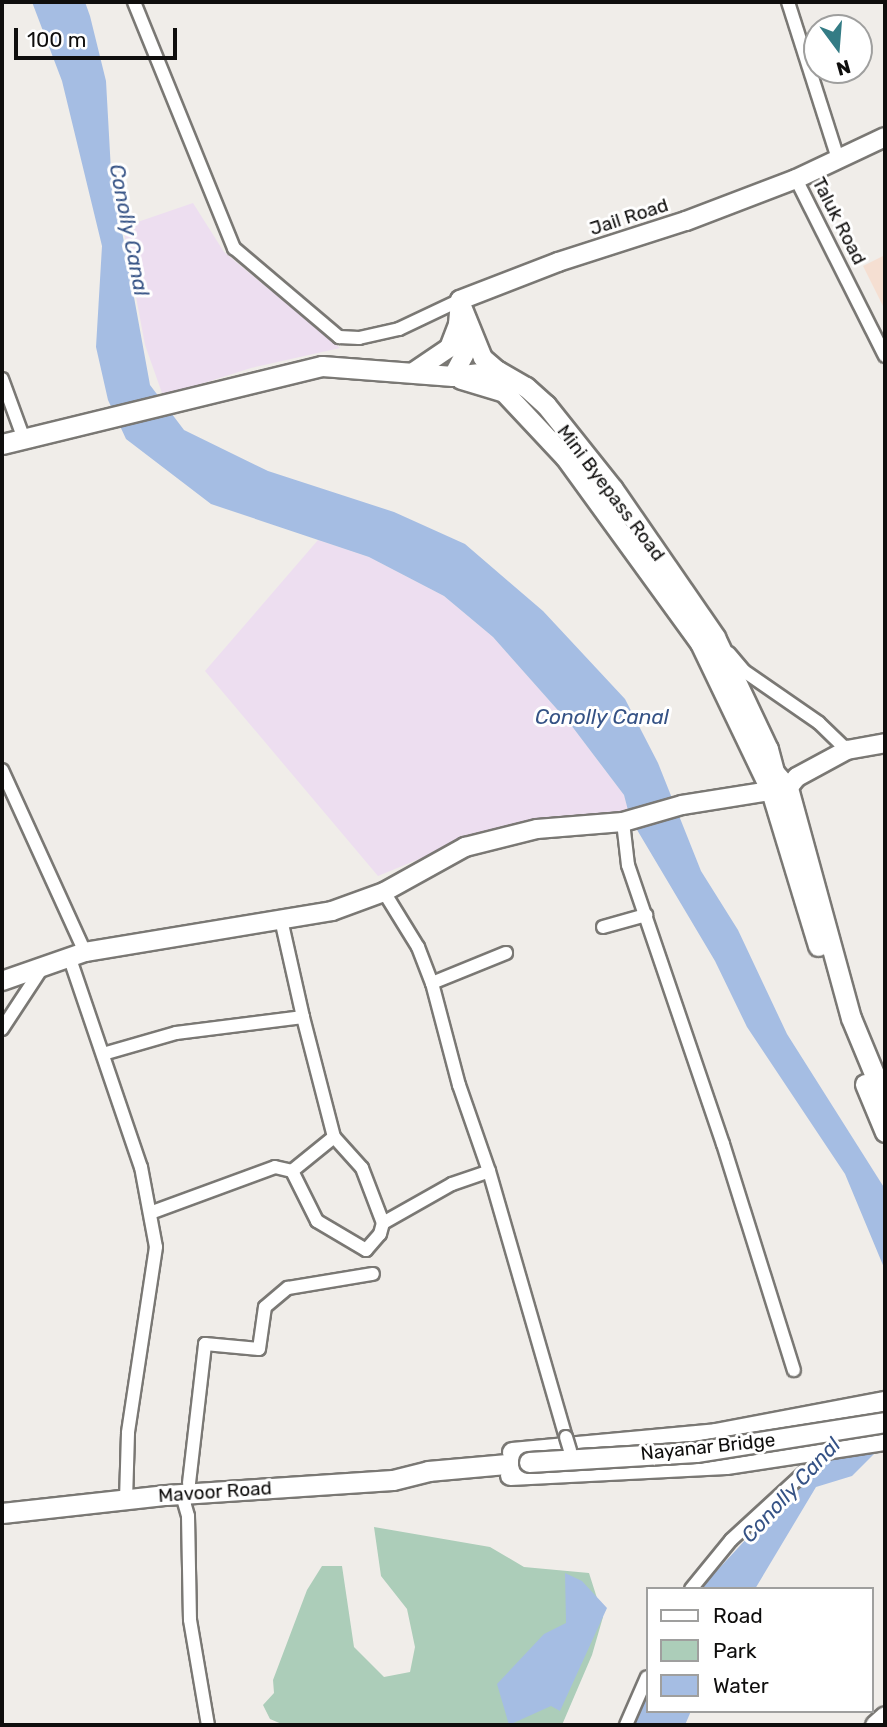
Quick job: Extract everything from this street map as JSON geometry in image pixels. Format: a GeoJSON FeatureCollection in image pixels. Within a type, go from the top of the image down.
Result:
{"type":"FeatureCollection","features":[{"type":"Feature","properties":{"kind":"main road"},"geometry":{"type":"LineString","coordinates":[[2,444],[176,405],[322,366],[453,376],[504,392],[565,457],[700,643],[780,790],[836,1003],[885,1132]]}},
{"type":"Feature","properties":{"kind":"main road"},"geometry":{"type":"LineString","coordinates":[[453,376],[498,371]]}},
{"type":"Feature","properties":{"kind":"main road","name":"Mini Byepass Road"},"geometry":{"type":"LineString","coordinates":[[498,371],[547,405],[612,489],[715,637],[768,749],[851,1018],[885,1100]]}},
{"type":"Feature","properties":{"kind":"main road"},"geometry":{"type":"LineString","coordinates":[[393,1474],[425,1459],[715,1433],[880,1402]]}},
{"type":"Feature","properties":{"kind":"main road"},"geometry":{"type":"LineString","coordinates":[[777,1421],[762,1444],[778,1457]]}},
{"type":"Feature","properties":{"kind":"main road","name":"Nayanar Bridge"},"geometry":{"type":"LineString","coordinates":[[529,1462],[696,1452],[885,1422]]}},
{"type":"Feature","properties":{"kind":"main road"},"geometry":{"type":"LineString","coordinates":[[393,1474],[440,1481],[778,1457],[810,1462],[885,1440]]}},
{"type":"Feature","properties":{"kind":"main road","name":"Mavoor Road"},"geometry":{"type":"LineString","coordinates":[[2,1501],[529,1462]]}},
{"type":"Feature","properties":{"kind":"main road","name":"Mavoor Road"},"geometry":{"type":"LineString","coordinates":[[2,1513],[126,1493]]}},
{"type":"Feature","properties":{"kind":"main road"},"geometry":{"type":"LineString","coordinates":[[875,1725],[885,1716]]}},
{"type":"Feature","properties":{"kind":"street"},"geometry":{"type":"LineString","coordinates":[[134,2],[234,248],[339,337],[359,338],[399,329],[460,300]]}},
{"type":"Feature","properties":{"kind":"street"},"geometry":{"type":"LineString","coordinates":[[788,2],[838,159]]}},
{"type":"Feature","properties":{"kind":"street","name":"Jail Road"},"geometry":{"type":"LineString","coordinates":[[460,300],[796,179],[885,137]]}},
{"type":"Feature","properties":{"kind":"street","name":"Taluk Road"},"geometry":{"type":"LineString","coordinates":[[796,179],[885,356]]}},
{"type":"Feature","properties":{"kind":"street"},"geometry":{"type":"LineString","coordinates":[[415,371],[449,348],[458,324],[460,300]]}},
{"type":"Feature","properties":{"kind":"street"},"geometry":{"type":"LineString","coordinates":[[460,300],[483,358],[498,371]]}},
{"type":"Feature","properties":{"kind":"street"},"geometry":{"type":"LineString","coordinates":[[453,376],[464,355],[460,300]]}},
{"type":"Feature","properties":{"kind":"street"},"geometry":{"type":"LineString","coordinates":[[2,379],[24,439]]}},
{"type":"Feature","properties":{"kind":"street"},"geometry":{"type":"LineString","coordinates":[[715,637],[744,671],[819,723],[847,750]]}},
{"type":"Feature","properties":{"kind":"street"},"geometry":{"type":"LineString","coordinates":[[2,981],[78,955],[332,911],[384,892],[465,847],[537,829],[623,822],[682,805],[780,790],[797,777],[847,750],[885,743]]}},
{"type":"Feature","properties":{"kind":"street"},"geometry":{"type":"LineString","coordinates":[[2,771],[78,955],[103,1054],[141,1167],[156,1247],[128,1433],[126,1493]]}},
{"type":"Feature","properties":{"kind":"street"},"geometry":{"type":"LineString","coordinates":[[623,822],[628,865],[794,1370]]}},
{"type":"Feature","properties":{"kind":"street"},"geometry":{"type":"LineString","coordinates":[[384,892],[418,947],[432,982],[459,1086],[489,1171],[569,1447]]}},
{"type":"Feature","properties":{"kind":"street"},"geometry":{"type":"LineString","coordinates":[[603,927],[646,915]]}},
{"type":"Feature","properties":{"kind":"street"},"geometry":{"type":"LineString","coordinates":[[281,919],[334,1137],[362,1168],[383,1223],[380,1234],[366,1250],[317,1221],[292,1171]]}},
{"type":"Feature","properties":{"kind":"street"},"geometry":{"type":"LineString","coordinates":[[432,982],[506,953]]}},
{"type":"Feature","properties":{"kind":"street"},"geometry":{"type":"LineString","coordinates":[[2,1029],[42,968]]}},
{"type":"Feature","properties":{"kind":"street"},"geometry":{"type":"LineString","coordinates":[[103,1054],[176,1033],[303,1017]]}},
{"type":"Feature","properties":{"kind":"street"},"geometry":{"type":"LineString","coordinates":[[292,1171],[334,1137]]}},
{"type":"Feature","properties":{"kind":"street"},"geometry":{"type":"LineString","coordinates":[[150,1213],[275,1167],[292,1171]]}},
{"type":"Feature","properties":{"kind":"street"},"geometry":{"type":"LineString","coordinates":[[383,1223],[452,1184],[489,1171]]}},
{"type":"Feature","properties":{"kind":"street"},"geometry":{"type":"LineString","coordinates":[[208,1725],[205,1686],[190,1620],[186,1489],[205,1344],[259,1349],[265,1307],[288,1288],[373,1274]]}},
{"type":"Feature","properties":{"kind":"street"},"geometry":{"type":"LineString","coordinates":[[693,1587],[731,1540],[810,1462]]}},
{"type":"Feature","properties":{"kind":"street"},"geometry":{"type":"LineString","coordinates":[[626,1725],[646,1679]]}},
{"type":"Feature","properties":{"kind":"shaded area"},"geometry":{"type":"Polygon","coordinates":[[[193,203],[224,252],[340,348],[251,368],[163,396],[145,345],[123,227],[193,203]]]}},
{"type":"Feature","properties":{"kind":"shaded area"},"geometry":{"type":"Polygon","coordinates":[[[885,255],[885,310],[863,266],[885,255]]]}},
{"type":"Feature","properties":{"kind":"shaded area"},"geometry":{"type":"Polygon","coordinates":[[[318,540],[369,557],[444,596],[493,637],[571,725],[624,795],[630,818],[465,840],[378,876],[205,671],[318,540]]]}},
{"type":"Feature","properties":{"kind":"green space"},"geometry":{"type":"Polygon","coordinates":[[[374,1527],[490,1547],[524,1567],[589,1573],[603,1617],[592,1655],[562,1725],[284,1725],[270,1719],[263,1705],[274,1693],[273,1680],[307,1590],[322,1566],[342,1566],[354,1647],[384,1677],[410,1672],[415,1647],[407,1609],[381,1576],[374,1527]]]}},
{"type":"Feature","properties":{"kind":"water","name":"Conolly Canal"},"geometry":{"type":"Polygon","coordinates":[[[32,2],[85,2],[90,16],[106,81],[111,171],[150,385],[184,430],[268,471],[394,512],[465,544],[543,611],[625,699],[658,763],[701,871],[738,930],[787,1034],[885,1189],[885,1270],[845,1174],[747,1027],[715,961],[630,818],[624,795],[571,725],[493,637],[444,596],[369,557],[211,504],[126,439],[108,400],[96,347],[102,246],[62,81],[32,2]]]}},
{"type":"Feature","properties":{"kind":"water","name":"Conolly Canal"},"geometry":{"type":"Polygon","coordinates":[[[885,1403],[885,1443],[852,1476],[816,1487],[756,1587],[702,1587],[773,1510],[885,1403]]]}},
{"type":"Feature","properties":{"kind":"water"},"geometry":{"type":"Polygon","coordinates":[[[565,1573],[582,1581],[607,1608],[560,1711],[551,1706],[509,1725],[497,1684],[544,1634],[566,1623],[565,1573]]]}},
{"type":"Feature","properties":{"kind":"water"},"geometry":{"type":"Polygon","coordinates":[[[646,1697],[646,1713],[690,1713],[685,1725],[635,1725],[646,1697]]]}}]}
